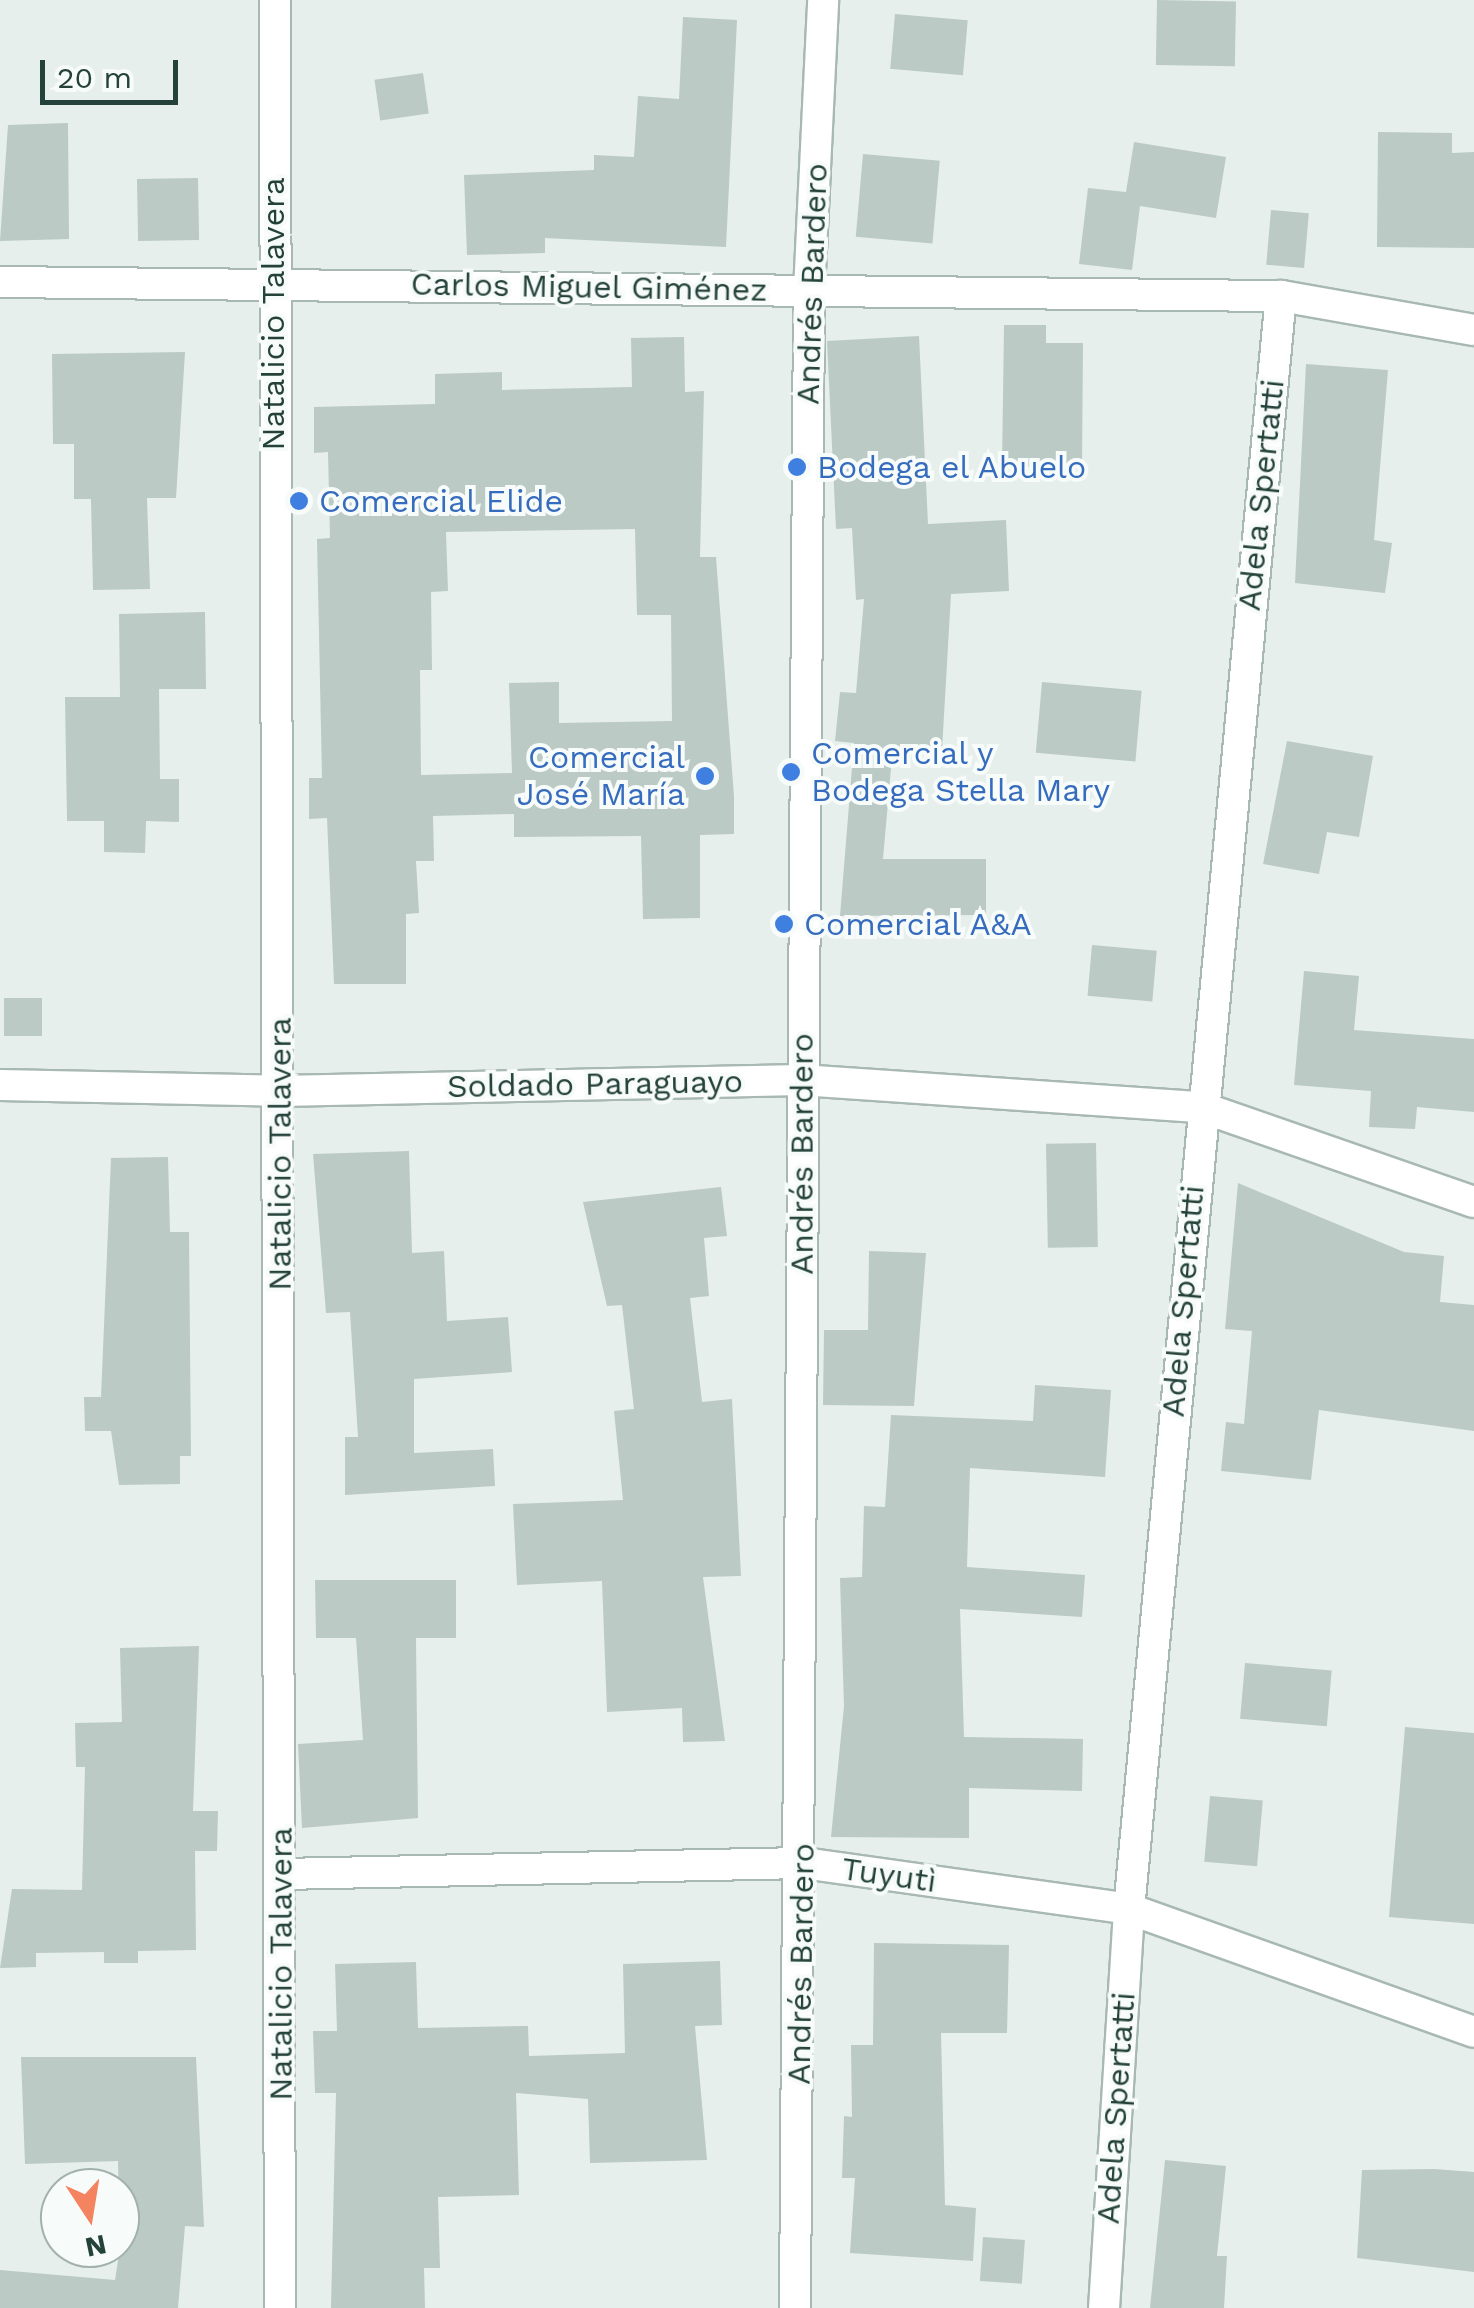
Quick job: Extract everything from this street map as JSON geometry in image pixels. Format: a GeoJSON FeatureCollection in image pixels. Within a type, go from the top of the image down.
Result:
{"type":"FeatureCollection","features":[{"type":"Feature","properties":{"kind":"street","name":"Natalicio Talavera"},"geometry":{"type":"LineString","coordinates":[[275,0],[272,282],[280,1091],[280,2308]]}},
{"type":"Feature","properties":{"kind":"street","name":"Andrés Bardero"},"geometry":{"type":"LineString","coordinates":[[795,2308],[804,1863],[801,1080],[809,291],[824,0]]}},
{"type":"Feature","properties":{"kind":"street","name":"Carlos Miguel Giménez"},"geometry":{"type":"LineString","coordinates":[[0,282],[1280,296],[1474,330]]}},
{"type":"Feature","properties":{"kind":"street","name":"Adela Spertatti"},"geometry":{"type":"LineString","coordinates":[[1104,2308],[1128,1910],[1200,1107],[1280,296]]}},
{"type":"Feature","properties":{"kind":"street","name":"Soldado Paraguayo"},"geometry":{"type":"LineString","coordinates":[[0,1085],[280,1091],[801,1080],[1200,1107],[1474,1202]]}},
{"type":"Feature","properties":{"kind":"street","name":"Tuyutì"},"geometry":{"type":"LineString","coordinates":[[282,1874],[804,1863],[1128,1910],[1474,2032]]}},
{"type":"Feature","properties":{"kind":"building"},"geometry":{"type":"Polygon","coordinates":[[[1157,0],[1236,1],[1235,66],[1156,65],[1157,0]]]}},
{"type":"Feature","properties":{"kind":"building"},"geometry":{"type":"Polygon","coordinates":[[[895,14],[968,20],[963,75],[890,69],[895,14]]]}},
{"type":"Feature","properties":{"kind":"building"},"geometry":{"type":"Polygon","coordinates":[[[683,17],[737,20],[726,247],[545,238],[545,253],[467,255],[464,175],[594,170],[594,155],[634,157],[638,96],[679,99],[683,17]]]}},
{"type":"Feature","properties":{"kind":"building"},"geometry":{"type":"Polygon","coordinates":[[[423,73],[429,114],[380,120],[374,80],[423,73]]]}},
{"type":"Feature","properties":{"kind":"building"},"geometry":{"type":"Polygon","coordinates":[[[68,123],[69,239],[0,241],[8,125],[68,123]]]}},
{"type":"Feature","properties":{"kind":"building"},"geometry":{"type":"Polygon","coordinates":[[[1378,132],[1452,133],[1452,153],[1474,152],[1474,248],[1377,247],[1378,132]]]}},
{"type":"Feature","properties":{"kind":"building"},"geometry":{"type":"Polygon","coordinates":[[[1134,142],[1226,157],[1216,218],[1140,206],[1132,270],[1079,264],[1088,188],[1126,192],[1134,142]]]}},
{"type":"Feature","properties":{"kind":"building"},"geometry":{"type":"Polygon","coordinates":[[[863,154],[940,161],[932,243],[856,237],[863,154]]]}},
{"type":"Feature","properties":{"kind":"building"},"geometry":{"type":"Polygon","coordinates":[[[198,178],[199,240],[138,241],[137,179],[198,178]]]}},
{"type":"Feature","properties":{"kind":"building"},"geometry":{"type":"Polygon","coordinates":[[[1271,210],[1309,213],[1304,268],[1266,265],[1271,210]]]}},
{"type":"Feature","properties":{"kind":"building"},"geometry":{"type":"Polygon","coordinates":[[[1004,325],[1046,325],[1046,343],[1083,343],[1082,467],[1002,467],[1004,325]]]}},
{"type":"Feature","properties":{"kind":"building"},"geometry":{"type":"Polygon","coordinates":[[[919,336],[928,524],[1006,520],[1009,591],[951,594],[942,750],[893,746],[883,859],[986,859],[986,915],[840,916],[854,743],[835,741],[840,692],[856,693],[864,599],[856,600],[852,528],[836,529],[827,341],[919,336]]]}},
{"type":"Feature","properties":{"kind":"building"},"geometry":{"type":"Polygon","coordinates":[[[684,337],[685,392],[704,391],[700,557],[716,557],[734,834],[700,835],[700,918],[643,919],[641,836],[514,837],[514,814],[433,816],[434,861],[416,861],[419,913],[406,914],[406,984],[334,984],[327,818],[309,819],[309,778],[322,778],[317,539],[330,538],[328,452],[314,453],[314,407],[435,404],[435,374],[502,372],[502,390],[632,387],[631,338],[684,337]],[[635,529],[446,532],[448,591],[431,592],[432,670],[420,670],[421,775],[512,773],[509,683],[559,682],[559,723],[672,721],[671,615],[637,615],[635,529]]]}},
{"type":"Feature","properties":{"kind":"building"},"geometry":{"type":"Polygon","coordinates":[[[185,352],[176,498],[147,498],[150,589],[93,590],[91,499],[74,499],[74,444],[53,444],[52,354],[185,352]]]}},
{"type":"Feature","properties":{"kind":"building"},"geometry":{"type":"Polygon","coordinates":[[[1306,364],[1388,370],[1374,540],[1392,543],[1385,593],[1295,583],[1306,364]]]}},
{"type":"Feature","properties":{"kind":"building"},"geometry":{"type":"Polygon","coordinates":[[[205,612],[206,689],[159,689],[160,779],[179,779],[179,822],[146,821],[145,853],[104,852],[104,821],[67,821],[65,697],[120,697],[119,614],[205,612]]]}},
{"type":"Feature","properties":{"kind":"building"},"geometry":{"type":"Polygon","coordinates":[[[1042,682],[1142,691],[1135,761],[1036,753],[1042,682]]]}},
{"type":"Feature","properties":{"kind":"building"},"geometry":{"type":"Polygon","coordinates":[[[1287,741],[1373,756],[1359,837],[1327,832],[1319,874],[1263,864],[1287,741]]]}},
{"type":"Feature","properties":{"kind":"building"},"geometry":{"type":"Polygon","coordinates":[[[1092,945],[1157,951],[1152,1001],[1088,996],[1092,945]]]}},
{"type":"Feature","properties":{"kind":"building"},"geometry":{"type":"Polygon","coordinates":[[[1304,971],[1359,976],[1354,1030],[1474,1039],[1474,1112],[1417,1107],[1415,1129],[1369,1127],[1371,1091],[1294,1085],[1304,971]]]}},
{"type":"Feature","properties":{"kind":"building"},"geometry":{"type":"Polygon","coordinates":[[[4,998],[42,998],[42,1036],[4,1036],[4,998]]]}},
{"type":"Feature","properties":{"kind":"building"},"geometry":{"type":"Polygon","coordinates":[[[1096,1143],[1098,1247],[1048,1248],[1046,1144],[1096,1143]]]}},
{"type":"Feature","properties":{"kind":"building"},"geometry":{"type":"Polygon","coordinates":[[[409,1151],[412,1253],[444,1251],[447,1321],[508,1317],[512,1372],[414,1379],[414,1453],[493,1449],[495,1486],[345,1495],[345,1437],[358,1437],[350,1312],[326,1313],[313,1154],[409,1151]]]}},
{"type":"Feature","properties":{"kind":"building"},"geometry":{"type":"Polygon","coordinates":[[[168,1157],[170,1232],[189,1232],[191,1456],[180,1456],[180,1484],[119,1485],[111,1431],[85,1431],[84,1397],[101,1397],[111,1158],[168,1157]]]}},
{"type":"Feature","properties":{"kind":"building"},"geometry":{"type":"Polygon","coordinates":[[[1238,1183],[1404,1252],[1444,1256],[1440,1302],[1474,1305],[1474,1431],[1319,1410],[1311,1480],[1221,1471],[1226,1422],[1244,1424],[1252,1331],[1225,1329],[1238,1183]]]}},
{"type":"Feature","properties":{"kind":"building"},"geometry":{"type":"Polygon","coordinates":[[[721,1187],[727,1236],[704,1238],[709,1296],[690,1298],[702,1402],[732,1399],[741,1576],[703,1577],[725,1741],[683,1742],[682,1708],[607,1712],[602,1581],[517,1585],[513,1504],[623,1500],[614,1411],[634,1409],[622,1305],[607,1306],[583,1202],[721,1187]]]}},
{"type":"Feature","properties":{"kind":"building"},"geometry":{"type":"Polygon","coordinates":[[[869,1251],[926,1253],[914,1406],[823,1405],[824,1330],[868,1330],[869,1251]]]}},
{"type":"Feature","properties":{"kind":"building"},"geometry":{"type":"Polygon","coordinates":[[[1035,1385],[1111,1390],[1105,1477],[970,1468],[967,1567],[1085,1575],[1082,1617],[960,1609],[964,1737],[1083,1739],[1082,1791],[969,1788],[969,1838],[831,1837],[844,1706],[840,1578],[862,1577],[864,1506],[885,1507],[891,1415],[1033,1421],[1035,1385]]]}},
{"type":"Feature","properties":{"kind":"building"},"geometry":{"type":"Polygon","coordinates":[[[315,1580],[456,1580],[456,1638],[416,1638],[418,1818],[302,1828],[298,1744],[363,1740],[356,1638],[316,1638],[315,1580]]]}},
{"type":"Feature","properties":{"kind":"building"},"geometry":{"type":"Polygon","coordinates":[[[199,1646],[193,1811],[218,1811],[217,1851],[195,1851],[196,1950],[138,1951],[138,1963],[104,1963],[104,1952],[36,1953],[36,1967],[0,1968],[12,1889],[82,1890],[85,1767],[76,1767],[75,1723],[122,1722],[120,1648],[199,1646]]]}},
{"type":"Feature","properties":{"kind":"building"},"geometry":{"type":"Polygon","coordinates":[[[1245,1663],[1332,1671],[1327,1726],[1240,1719],[1245,1663]]]}},
{"type":"Feature","properties":{"kind":"building"},"geometry":{"type":"Polygon","coordinates":[[[1405,1727],[1474,1733],[1474,1924],[1389,1917],[1405,1727]]]}},
{"type":"Feature","properties":{"kind":"building"},"geometry":{"type":"Polygon","coordinates":[[[1210,1796],[1263,1801],[1257,1866],[1204,1862],[1210,1796]]]}},
{"type":"Feature","properties":{"kind":"building"},"geometry":{"type":"Polygon","coordinates":[[[874,1943],[1009,1945],[1007,2033],[941,2033],[945,2205],[976,2208],[973,2261],[850,2253],[855,2178],[842,2178],[844,2116],[852,2117],[851,2045],[873,2045],[874,1943]]]}},
{"type":"Feature","properties":{"kind":"building"},"geometry":{"type":"Polygon","coordinates":[[[720,1961],[722,2025],[695,2026],[707,2160],[590,2163],[588,2099],[516,2093],[519,2195],[438,2197],[440,2268],[424,2268],[425,2308],[331,2308],[336,2093],[315,2093],[313,2031],[337,2031],[335,1964],[416,1962],[418,2028],[528,2026],[529,2056],[625,2053],[623,1964],[720,1961]]]}},
{"type":"Feature","properties":{"kind":"building"},"geometry":{"type":"Polygon","coordinates":[[[21,2057],[196,2057],[204,2227],[185,2226],[178,2308],[0,2308],[0,2270],[115,2280],[117,2268],[140,2268],[140,2168],[118,2168],[118,2161],[25,2164],[21,2057]]]}},
{"type":"Feature","properties":{"kind":"building"},"geometry":{"type":"Polygon","coordinates":[[[1165,2160],[1226,2166],[1217,2256],[1227,2256],[1224,2308],[1150,2308],[1165,2160]]]}},
{"type":"Feature","properties":{"kind":"building"},"geometry":{"type":"Polygon","coordinates":[[[1362,2170],[1474,2172],[1474,2272],[1357,2258],[1362,2170]]]}},
{"type":"Feature","properties":{"kind":"building"},"geometry":{"type":"Polygon","coordinates":[[[983,2237],[1025,2240],[1022,2284],[980,2281],[983,2237]]]}},
{"type":"Feature","properties":{"kind":"place","name":"Bodega el Abuelo"},"geometry":{"type":"Point","coordinates":[797,467]}},
{"type":"Feature","properties":{"kind":"place","name":"Comercial Elide"},"geometry":{"type":"Point","coordinates":[299,501]}},
{"type":"Feature","properties":{"kind":"place","name":"Comercial y Bodega Stella Mary"},"geometry":{"type":"Point","coordinates":[791,772]}},
{"type":"Feature","properties":{"kind":"place","name":"Comercial José María"},"geometry":{"type":"Point","coordinates":[705,776]}},
{"type":"Feature","properties":{"kind":"place","name":"Comercial A&A"},"geometry":{"type":"Point","coordinates":[784,924]}}]}
